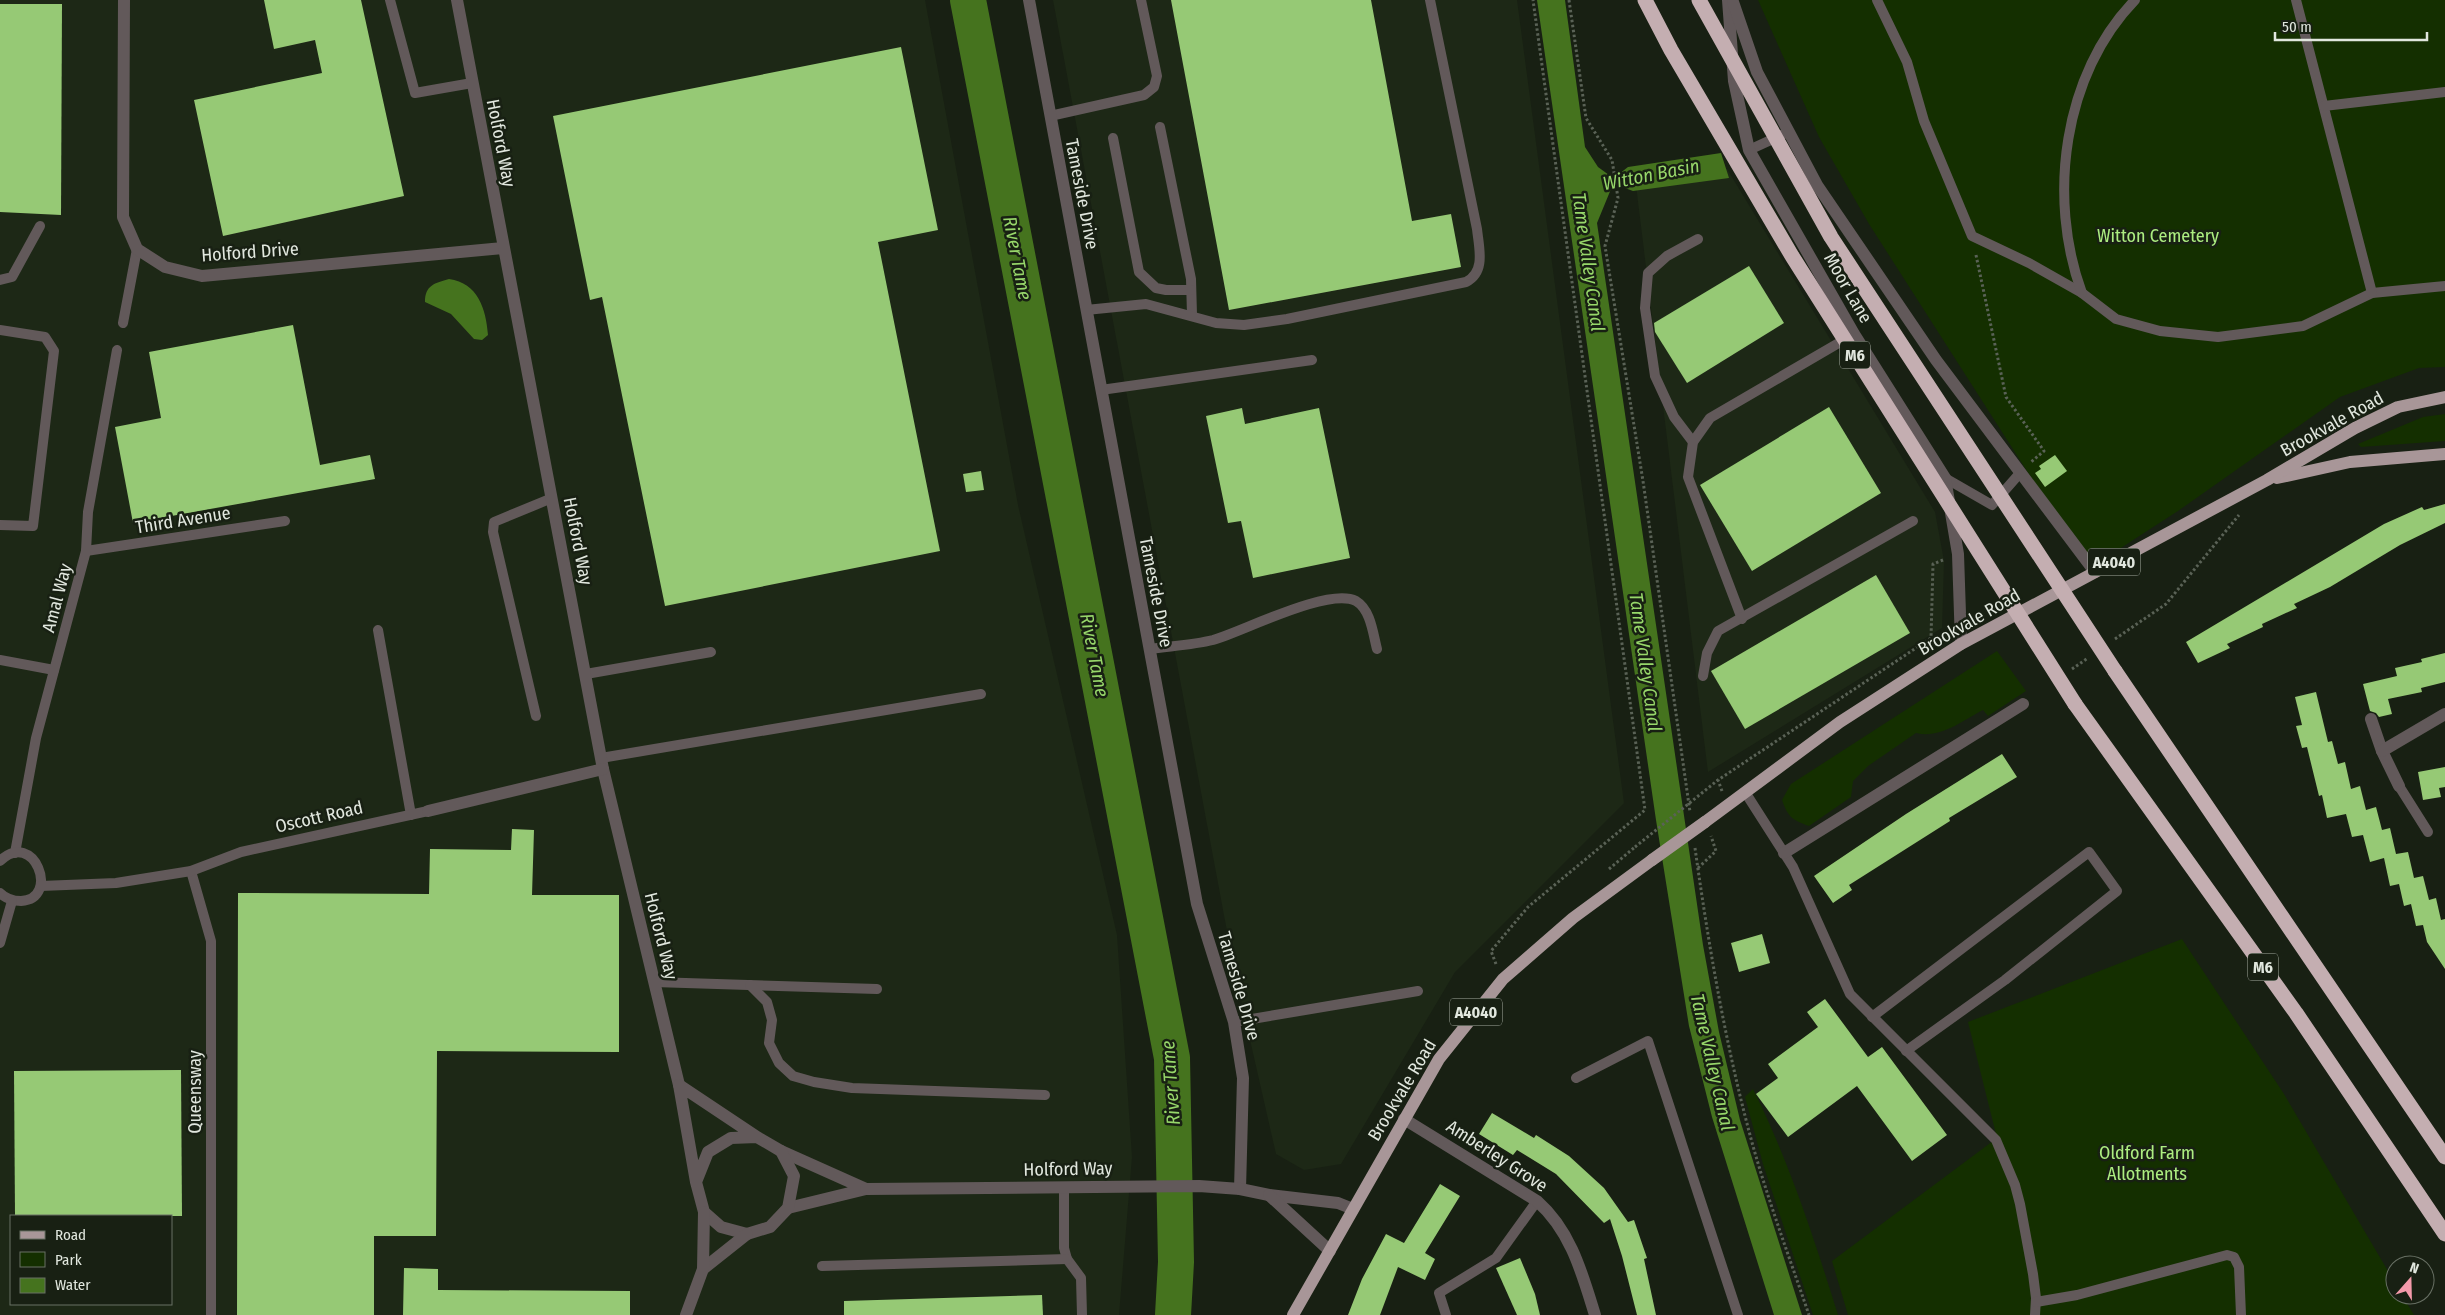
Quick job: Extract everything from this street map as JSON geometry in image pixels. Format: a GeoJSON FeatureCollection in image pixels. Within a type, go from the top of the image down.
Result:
{"type":"FeatureCollection","features":[{"type":"Feature","properties":{"kind":"highway","name":"M6"},"geometry":{"type":"LineString","coordinates":[[1645,0],[1671,50],[1792,256],[2075,704],[2296,1013],[2445,1234]]}},
{"type":"Feature","properties":{"kind":"highway","name":"M6"},"geometry":{"type":"LineString","coordinates":[[1699,0],[1830,237],[2115,670],[2445,1157]]}},
{"type":"Feature","properties":{"kind":"main road","name":"Brookvale Road"},"geometry":{"type":"LineString","coordinates":[[1297,1312],[1353,1209],[1439,1059],[1502,978],[1573,918],[1840,722],[1961,644],[2267,480],[2355,428],[2398,407],[2445,397]]}},
{"type":"Feature","properties":{"kind":"main road","name":"Brookvale Road"},"geometry":{"type":"LineString","coordinates":[[2267,480],[2350,462],[2445,454]]}},
{"type":"Feature","properties":{"kind":"street"},"geometry":{"type":"LineString","coordinates":[[124,0],[123,217],[137,249]]}},
{"type":"Feature","properties":{"kind":"street","name":"Holford Way"},"geometry":{"type":"LineString","coordinates":[[457,0],[602,764],[679,1085],[696,1182]]}},
{"type":"Feature","properties":{"kind":"street","name":"Tameside Drive"},"geometry":{"type":"LineString","coordinates":[[1029,0],[1197,904],[1234,1022],[1243,1078],[1240,1188]]}},
{"type":"Feature","properties":{"kind":"street","name":"Moor Lane"},"geometry":{"type":"LineString","coordinates":[[1728,0],[1734,81],[1749,150],[1854,334],[1945,478],[1958,554],[1961,644]]}},
{"type":"Feature","properties":{"kind":"street","name":"Moor Lane"},"geometry":{"type":"LineString","coordinates":[[1732,0],[1757,72],[1817,186],[1936,360],[2095,572]]}},
{"type":"Feature","properties":{"kind":"street","name":"Holford Drive"},"geometry":{"type":"LineString","coordinates":[[137,249],[165,267],[202,276],[503,248]]}},
{"type":"Feature","properties":{"kind":"street"},"geometry":{"type":"LineString","coordinates":[[1784,853],[2023,704]]}},
{"type":"Feature","properties":{"kind":"street"},"geometry":{"type":"LineString","coordinates":[[2382,751],[2445,714]]}},
{"type":"Feature","properties":{"kind":"street"},"geometry":{"type":"LineString","coordinates":[[2371,718],[2382,751],[2399,786]]}},
{"type":"Feature","properties":{"kind":"street","name":"Oscott Road"},"geometry":{"type":"LineString","coordinates":[[428,811],[602,764]]}},
{"type":"Feature","properties":{"kind":"street"},"geometry":{"type":"LineString","coordinates":[[679,1085],[781,1151],[794,1176],[788,1208],[770,1227],[747,1234],[703,1269]]}},
{"type":"Feature","properties":{"kind":"street","name":"Amberley Grove"},"geometry":{"type":"LineString","coordinates":[[1404,1120],[1537,1201],[1553,1215],[1572,1247],[1595,1315]]}},
{"type":"Feature","properties":{"kind":"street"},"geometry":{"type":"LineString","coordinates":[[686,1315],[703,1269],[704,1212],[696,1182],[708,1152],[731,1138],[757,1137]]}},
{"type":"Feature","properties":{"kind":"street","name":"Holford Way"},"geometry":{"type":"LineString","coordinates":[[781,1151],[866,1189]]}},
{"type":"Feature","properties":{"kind":"street","name":"Holford Way"},"geometry":{"type":"LineString","coordinates":[[788,1208],[866,1189],[1199,1186],[1240,1188],[1269,1195],[1338,1203],[1353,1209]]}},
{"type":"Feature","properties":{"kind":"street","name":"Holford Way"},"geometry":{"type":"LineString","coordinates":[[1269,1195],[1330,1251]]}},
{"type":"Feature","properties":{"kind":"street"},"geometry":{"type":"LineString","coordinates":[[704,1212],[721,1228],[747,1234]]}},
{"type":"Feature","properties":{"kind":"lane"},"geometry":{"type":"LineString","coordinates":[[390,0],[416,93],[472,83]]}},
{"type":"Feature","properties":{"kind":"lane"},"geometry":{"type":"LineString","coordinates":[[1050,116],[1144,95],[1154,87],[1157,76],[1141,0]]}},
{"type":"Feature","properties":{"kind":"lane"},"geometry":{"type":"LineString","coordinates":[[1086,310],[1146,304],[1216,322],[1244,325],[1287,319],[1466,282],[1474,278],[1478,271],[1480,257],[1477,229],[1430,0]]}},
{"type":"Feature","properties":{"kind":"lane"},"geometry":{"type":"LineString","coordinates":[[1876,0],[1908,62],[1924,121],[1972,236],[2028,262],[2082,293],[2116,319],[2160,331],[2218,337],[2303,326],[2372,294],[2445,286]]}},
{"type":"Feature","properties":{"kind":"lane"},"geometry":{"type":"LineString","coordinates":[[2082,293],[2073,269],[2066,209],[2066,142],[2086,73],[2123,12],[2135,0]]}},
{"type":"Feature","properties":{"kind":"lane"},"geometry":{"type":"LineString","coordinates":[[2296,0],[2372,294]]}},
{"type":"Feature","properties":{"kind":"lane"},"geometry":{"type":"LineString","coordinates":[[2324,106],[2445,92]]}},
{"type":"Feature","properties":{"kind":"lane"},"geometry":{"type":"LineString","coordinates":[[1160,127],[1192,290],[1192,315]]}},
{"type":"Feature","properties":{"kind":"lane"},"geometry":{"type":"LineString","coordinates":[[1749,150],[1788,132]]}},
{"type":"Feature","properties":{"kind":"lane"},"geometry":{"type":"LineString","coordinates":[[1112,138],[1139,272],[1156,288],[1192,290]]}},
{"type":"Feature","properties":{"kind":"lane"},"geometry":{"type":"LineString","coordinates":[[0,280],[12,277],[40,226]]}},
{"type":"Feature","properties":{"kind":"lane"},"geometry":{"type":"LineString","coordinates":[[1693,442],[1674,417],[1655,376],[1644,308],[1648,273],[1667,256],[1698,239]]}},
{"type":"Feature","properties":{"kind":"lane"},"geometry":{"type":"LineString","coordinates":[[123,323],[137,249]]}},
{"type":"Feature","properties":{"kind":"lane"},"geometry":{"type":"LineString","coordinates":[[0,330],[45,337],[54,352],[33,526],[0,525]]}},
{"type":"Feature","properties":{"kind":"lane"},"geometry":{"type":"LineString","coordinates":[[1742,619],[1688,477],[1693,442],[1710,418],[1854,334]]}},
{"type":"Feature","properties":{"kind":"lane","name":"Amal Way"},"geometry":{"type":"LineString","coordinates":[[14,853],[36,738],[86,551],[88,512],[117,350]]}},
{"type":"Feature","properties":{"kind":"lane"},"geometry":{"type":"LineString","coordinates":[[1101,390],[1312,360]]}},
{"type":"Feature","properties":{"kind":"lane"},"geometry":{"type":"LineString","coordinates":[[1945,478],[1992,505],[2020,473]]}},
{"type":"Feature","properties":{"kind":"lane"},"geometry":{"type":"LineString","coordinates":[[536,716],[493,532],[494,522],[552,498]]}},
{"type":"Feature","properties":{"kind":"lane","name":"Third Avenue"},"geometry":{"type":"LineString","coordinates":[[86,551],[285,521]]}},
{"type":"Feature","properties":{"kind":"lane"},"geometry":{"type":"LineString","coordinates":[[1703,676],[1707,652],[1718,632],[1912,521]]}},
{"type":"Feature","properties":{"kind":"lane"},"geometry":{"type":"LineString","coordinates":[[1149,649],[1212,640],[1302,606],[1323,601],[1346,599],[1355,601],[1368,615],[1377,649]]}},
{"type":"Feature","properties":{"kind":"lane"},"geometry":{"type":"LineString","coordinates":[[378,630],[411,814]]}},
{"type":"Feature","properties":{"kind":"lane"},"geometry":{"type":"LineString","coordinates":[[586,674],[711,652]]}},
{"type":"Feature","properties":{"kind":"lane"},"geometry":{"type":"LineString","coordinates":[[0,660],[54,670]]}},
{"type":"Feature","properties":{"kind":"lane"},"geometry":{"type":"LineString","coordinates":[[602,764],[981,694]]}},
{"type":"Feature","properties":{"kind":"lane"},"geometry":{"type":"LineString","coordinates":[[2399,786],[2428,832]]}},
{"type":"Feature","properties":{"kind":"lane"},"geometry":{"type":"LineString","coordinates":[[1745,792],[1784,853],[1850,994],[1996,1140],[2015,1184],[2020,1204],[2033,1274],[2036,1302],[2035,1315]]}},
{"type":"Feature","properties":{"kind":"lane","name":"Oscott Road"},"geometry":{"type":"LineString","coordinates":[[41,886],[116,883],[191,872],[241,852],[428,811]]}},
{"type":"Feature","properties":{"kind":"lane"},"geometry":{"type":"LineString","coordinates":[[1872,1016],[2089,852],[2117,891],[2005,980],[1906,1050]]}},
{"type":"Feature","properties":{"kind":"lane"},"geometry":{"type":"LineString","coordinates":[[0,861],[5,856],[14,853],[27,854],[37,862],[42,874],[41,886],[34,896],[24,901],[12,901],[0,893]]}},
{"type":"Feature","properties":{"kind":"lane","name":"Queensway"},"geometry":{"type":"LineString","coordinates":[[191,872],[211,941],[210,1315]]}},
{"type":"Feature","properties":{"kind":"lane"},"geometry":{"type":"LineString","coordinates":[[0,943],[12,901]]}},
{"type":"Feature","properties":{"kind":"lane"},"geometry":{"type":"LineString","coordinates":[[654,982],[877,989]]}},
{"type":"Feature","properties":{"kind":"lane"},"geometry":{"type":"LineString","coordinates":[[750,985],[767,1002],[772,1020],[769,1043],[779,1063],[793,1076],[814,1082],[852,1088],[1045,1094]]}},
{"type":"Feature","properties":{"kind":"lane"},"geometry":{"type":"LineString","coordinates":[[1234,1022],[1418,992]]}},
{"type":"Feature","properties":{"kind":"lane"},"geometry":{"type":"LineString","coordinates":[[1576,1078],[1648,1041],[1738,1315]]}},
{"type":"Feature","properties":{"kind":"lane"},"geometry":{"type":"LineString","coordinates":[[1064,1186],[1064,1248],[1067,1259],[1081,1278],[1082,1315]]}},
{"type":"Feature","properties":{"kind":"lane"},"geometry":{"type":"LineString","coordinates":[[1446,1315],[1438,1293],[1496,1258],[1537,1201]]}},
{"type":"Feature","properties":{"kind":"lane"},"geometry":{"type":"LineString","coordinates":[[2036,1302],[2077,1295],[2227,1254],[2234,1257],[2239,1268],[2241,1315]]}},
{"type":"Feature","properties":{"kind":"lane"},"geometry":{"type":"LineString","coordinates":[[822,1266],[1067,1259]]}},
{"type":"Feature","properties":{"kind":"path"},"geometry":{"type":"LineString","coordinates":[[1502,978],[1491,951],[1503,936],[1528,907],[1645,810],[1533,0]]}},
{"type":"Feature","properties":{"kind":"path"},"geometry":{"type":"LineString","coordinates":[[1569,0],[1586,118],[1612,160],[1618,198],[1605,246],[1643,481],[1691,820]]}},
{"type":"Feature","properties":{"kind":"path"},"geometry":{"type":"LineString","coordinates":[[1972,236],[2006,396],[2044,451],[2020,473]]}},
{"type":"Feature","properties":{"kind":"path"},"geometry":{"type":"LineString","coordinates":[[2110,643],[2166,604],[2242,511]]}},
{"type":"Feature","properties":{"kind":"path"},"geometry":{"type":"LineString","coordinates":[[1635,847],[1718,780],[1931,638],[1933,564],[1958,554]]}},
{"type":"Feature","properties":{"kind":"path"},"geometry":{"type":"LineString","coordinates":[[2070,670],[2094,654]]}},
{"type":"Feature","properties":{"kind":"path"},"geometry":{"type":"LineString","coordinates":[[1718,780],[1727,806]]}},
{"type":"Feature","properties":{"kind":"path"},"geometry":{"type":"LineString","coordinates":[[1694,839],[1720,1000],[1736,1076],[1754,1147],[1809,1315]]}},
{"type":"Feature","properties":{"kind":"path"},"geometry":{"type":"LineString","coordinates":[[1698,868],[1716,851],[1714,845]]}},
{"type":"Feature","properties":{"kind":"shaded area"},"geometry":{"type":"Polygon","coordinates":[[[0,0],[925,0],[1018,505],[1117,935],[1132,1157],[1119,1315],[0,1315],[0,0]]]}},
{"type":"Feature","properties":{"kind":"shaded area"},"geometry":{"type":"Polygon","coordinates":[[[1053,0],[1517,0],[1624,803],[1455,972],[1341,1164],[1304,1170],[1276,1154],[1235,974],[1053,0]]]}},
{"type":"Feature","properties":{"kind":"shaded area"},"geometry":{"type":"Polygon","coordinates":[[[1727,169],[1935,512],[1944,561],[1942,628],[1708,772],[1636,185],[1727,169]]]}},
{"type":"Feature","properties":{"kind":"green space","name":"Witton Cemetery"},"geometry":{"type":"Polygon","coordinates":[[[1758,0],[2445,0],[2445,367],[2419,368],[2340,397],[2178,511],[2096,564],[2048,504],[1869,224],[1819,137],[1758,0]]]}},
{"type":"Feature","properties":{"kind":"green space"},"geometry":{"type":"Polygon","coordinates":[[[2445,414],[2445,441],[2361,447],[2358,444],[2423,417],[2445,414]]]}},
{"type":"Feature","properties":{"kind":"green space"},"geometry":{"type":"Polygon","coordinates":[[[1997,651],[2026,691],[1988,716],[1983,710],[1951,728],[1934,733],[1916,733],[1868,766],[1853,781],[1851,797],[1809,826],[1798,822],[1789,814],[1782,800],[1791,784],[1997,651]]]}},
{"type":"Feature","properties":{"kind":"green space","name":"Oldford Farm Allotments"},"geometry":{"type":"Polygon","coordinates":[[[2182,939],[2284,1094],[2385,1266],[2385,1305],[2408,1305],[2414,1315],[1848,1315],[1832,1261],[1997,1138],[1968,1022],[2182,939]]]}},
{"type":"Feature","properties":{"kind":"green space"},"geometry":{"type":"Polygon","coordinates":[[[1753,1089],[1789,1172],[1838,1315],[1813,1315],[1763,1164],[1745,1097],[1753,1089]]]}},
{"type":"Feature","properties":{"kind":"water"},"geometry":{"type":"Polygon","coordinates":[[[1537,0],[1565,0],[1585,147],[1598,167],[1609,175],[1619,174],[1628,167],[1721,153],[1729,178],[1633,191],[1622,187],[1611,189],[1597,223],[1703,945],[1719,1032],[1740,1120],[1802,1315],[1774,1315],[1712,1117],[1689,1026],[1656,820],[1537,0]]]}},
{"type":"Feature","properties":{"kind":"water"},"geometry":{"type":"Polygon","coordinates":[[[449,279],[459,281],[467,286],[479,299],[485,316],[488,335],[482,340],[474,339],[451,314],[425,302],[425,296],[429,288],[449,279]]]}},
{"type":"Feature","properties":{"kind":"building"},"geometry":{"type":"Polygon","coordinates":[[[264,0],[361,0],[404,196],[223,236],[194,100],[322,73],[315,40],[274,49],[264,0]]]}},
{"type":"Feature","properties":{"kind":"building"},"geometry":{"type":"Polygon","coordinates":[[[1171,0],[1371,0],[1412,221],[1451,214],[1461,267],[1229,310],[1171,0]]]}},
{"type":"Feature","properties":{"kind":"building"},"geometry":{"type":"Polygon","coordinates":[[[0,4],[62,4],[61,215],[0,212],[0,4]]]}},
{"type":"Feature","properties":{"kind":"building"},"geometry":{"type":"Polygon","coordinates":[[[901,47],[938,230],[878,242],[940,551],[665,606],[602,297],[590,300],[553,116],[901,47]]]}},
{"type":"Feature","properties":{"kind":"building"},"geometry":{"type":"Polygon","coordinates":[[[1749,266],[1784,323],[1687,383],[1655,332],[1654,323],[1749,266]]]}},
{"type":"Feature","properties":{"kind":"building"},"geometry":{"type":"Polygon","coordinates":[[[293,325],[320,465],[370,455],[375,479],[133,523],[115,427],[161,418],[149,352],[293,325]]]}},
{"type":"Feature","properties":{"kind":"building"},"geometry":{"type":"Polygon","coordinates":[[[1829,407],[1881,493],[1752,571],[1700,485],[1829,407]]]}},
{"type":"Feature","properties":{"kind":"building"},"geometry":{"type":"Polygon","coordinates":[[[1242,408],[1245,424],[1319,408],[1350,558],[1253,578],[1241,521],[1228,523],[1206,416],[1242,408]]]}},
{"type":"Feature","properties":{"kind":"building"},"geometry":{"type":"Polygon","coordinates":[[[2055,455],[2067,471],[2045,487],[2035,473],[2041,469],[2039,466],[2055,455]]]}},
{"type":"Feature","properties":{"kind":"building"},"geometry":{"type":"Polygon","coordinates":[[[981,471],[984,490],[966,492],[963,474],[981,471]]]}},
{"type":"Feature","properties":{"kind":"building"},"geometry":{"type":"Polygon","coordinates":[[[2445,504],[2445,523],[2400,545],[2330,587],[2294,604],[2297,608],[2262,624],[2263,627],[2227,644],[2230,648],[2198,663],[2186,642],[2384,524],[2422,507],[2424,510],[2445,504]]]}},
{"type":"Feature","properties":{"kind":"building"},"geometry":{"type":"Polygon","coordinates":[[[1876,575],[1910,633],[1745,729],[1711,671],[1876,575]]]}},
{"type":"Feature","properties":{"kind":"building"},"geometry":{"type":"Polygon","coordinates":[[[2445,653],[2445,682],[2421,688],[2422,692],[2388,699],[2392,714],[2379,717],[2376,713],[2370,711],[2363,684],[2397,676],[2395,668],[2422,662],[2421,659],[2445,653]]]}},
{"type":"Feature","properties":{"kind":"building"},"geometry":{"type":"Polygon","coordinates":[[[2316,692],[2328,742],[2332,741],[2338,764],[2345,762],[2351,789],[2360,786],[2366,810],[2376,807],[2382,830],[2390,828],[2396,854],[2408,852],[2414,878],[2423,876],[2429,900],[2436,898],[2441,920],[2445,919],[2445,969],[2427,942],[2423,925],[2416,926],[2411,904],[2404,906],[2399,884],[2390,886],[2384,858],[2370,862],[2363,835],[2352,837],[2346,814],[2327,818],[2322,795],[2319,796],[2307,747],[2302,748],[2296,726],[2302,725],[2295,697],[2316,692]]]}},
{"type":"Feature","properties":{"kind":"building"},"geometry":{"type":"Polygon","coordinates":[[[2002,754],[2017,777],[1949,818],[1950,821],[1849,885],[1852,890],[1833,903],[1814,876],[1906,814],[2002,754]]]}},
{"type":"Feature","properties":{"kind":"building"},"geometry":{"type":"Polygon","coordinates":[[[2445,767],[2445,787],[2439,788],[2441,797],[2423,800],[2418,772],[2445,767]]]}},
{"type":"Feature","properties":{"kind":"building"},"geometry":{"type":"Polygon","coordinates":[[[512,829],[534,830],[532,895],[619,895],[619,1052],[437,1051],[436,1236],[374,1236],[374,1315],[237,1315],[238,893],[429,894],[430,849],[511,850],[512,829]]]}},
{"type":"Feature","properties":{"kind":"building"},"geometry":{"type":"Polygon","coordinates":[[[1762,934],[1770,963],[1739,972],[1731,943],[1762,934]]]}},
{"type":"Feature","properties":{"kind":"building"},"geometry":{"type":"Polygon","coordinates":[[[1825,999],[1868,1057],[1882,1047],[1947,1135],[1912,1161],[1857,1086],[1788,1137],[1756,1094],[1778,1078],[1768,1064],[1818,1027],[1807,1012],[1825,999]]]}},
{"type":"Feature","properties":{"kind":"building"},"geometry":{"type":"Polygon","coordinates":[[[181,1070],[182,1216],[15,1215],[14,1071],[181,1070]]]}},
{"type":"Feature","properties":{"kind":"building"},"geometry":{"type":"Polygon","coordinates":[[[1492,1113],[1534,1138],[1536,1135],[1569,1156],[1604,1188],[1628,1222],[1634,1220],[1647,1258],[1644,1259],[1656,1315],[1637,1315],[1622,1256],[1610,1219],[1604,1223],[1556,1174],[1517,1150],[1513,1155],[1479,1134],[1492,1113]]]}},
{"type":"Feature","properties":{"kind":"building"},"geometry":{"type":"Polygon","coordinates":[[[1440,1184],[1460,1196],[1425,1253],[1435,1259],[1425,1280],[1398,1267],[1380,1315],[1348,1315],[1362,1279],[1386,1234],[1404,1243],[1440,1184]]]}},
{"type":"Feature","properties":{"kind":"building"},"geometry":{"type":"Polygon","coordinates":[[[1520,1258],[1535,1294],[1540,1315],[1517,1315],[1496,1268],[1520,1258]]]}},
{"type":"Feature","properties":{"kind":"building"},"geometry":{"type":"Polygon","coordinates":[[[404,1268],[438,1269],[438,1290],[630,1291],[630,1315],[403,1315],[404,1268]]]}},
{"type":"Feature","properties":{"kind":"building"},"geometry":{"type":"Polygon","coordinates":[[[1042,1295],[1043,1315],[844,1315],[844,1301],[1042,1295]]]}},
{"type":"Feature","properties":{"kind":"waterway","name":"River Tame"},"geometry":{"type":"LineString","coordinates":[[968,0],[1172,1058],[1176,1262],[1173,1315]]}},
{"type":"Feature","properties":{"kind":"water label","name":"Witton Basin"},"geometry":{"type":"Point","coordinates":[1651,174]}},
{"type":"Feature","properties":{"kind":"water label","name":"Tame Valley Canal"},"geometry":{"type":"Point","coordinates":[1589,262]}},
{"type":"Feature","properties":{"kind":"water label","name":"Tame Valley Canal"},"geometry":{"type":"Point","coordinates":[1646,662]}},
{"type":"Feature","properties":{"kind":"water label","name":"Tame Valley Canal"},"geometry":{"type":"Point","coordinates":[1713,1062]}}]}
